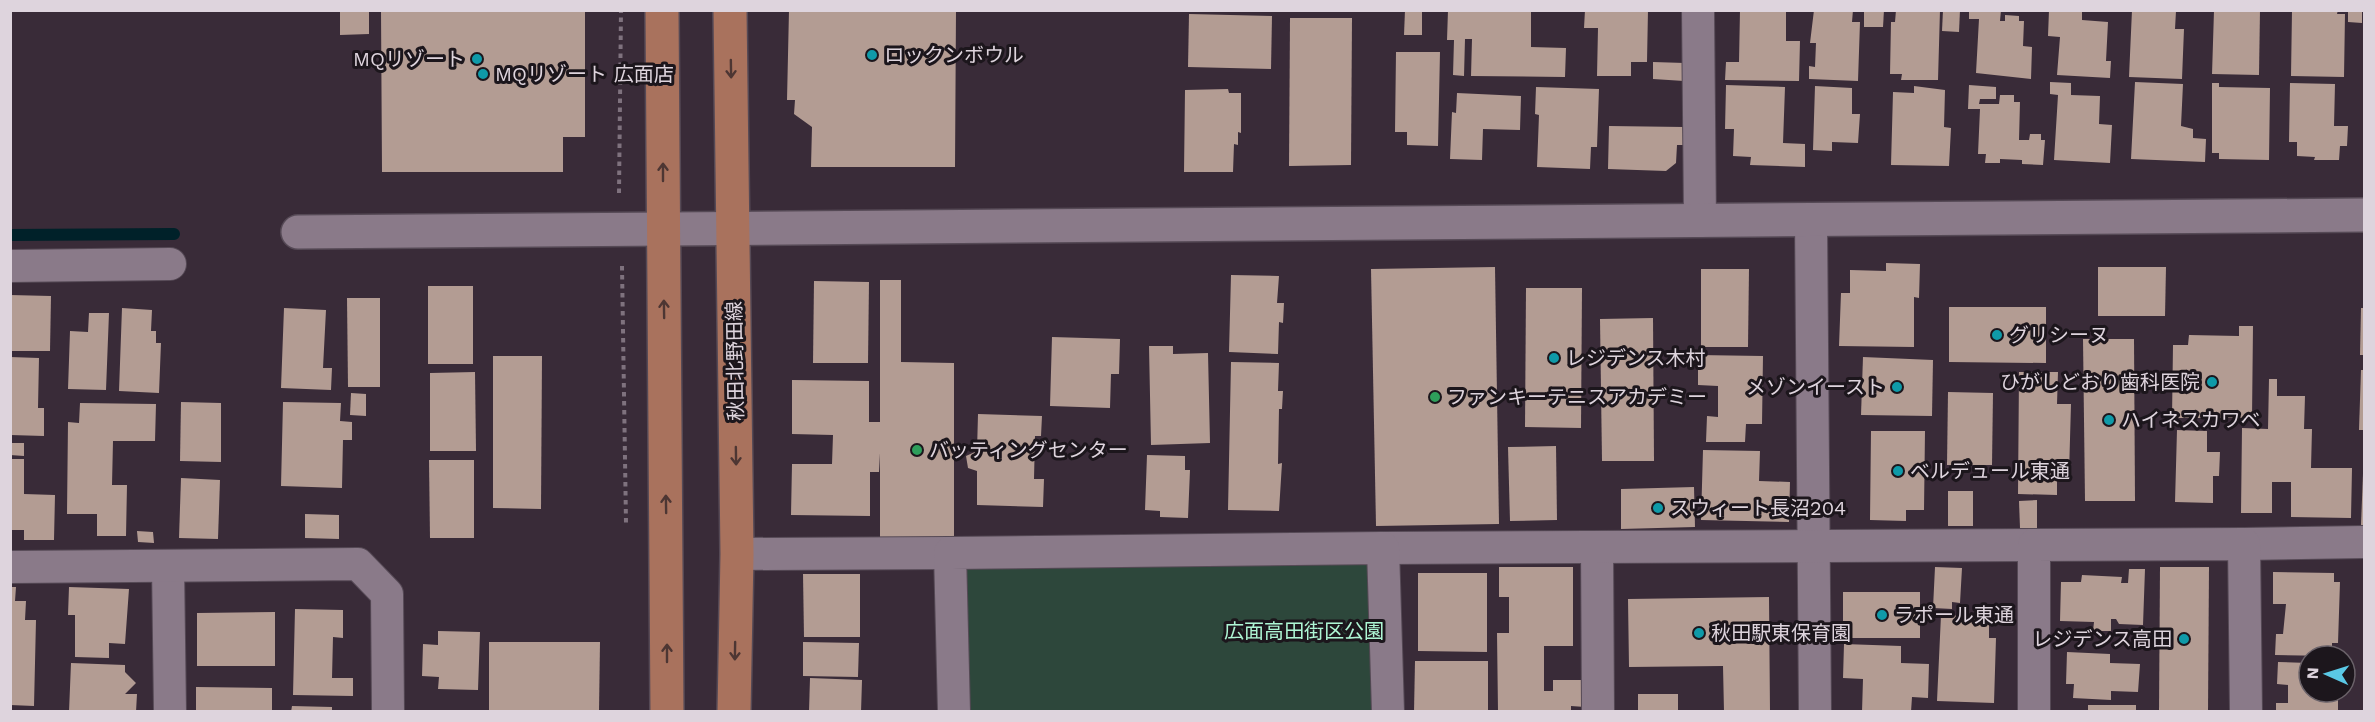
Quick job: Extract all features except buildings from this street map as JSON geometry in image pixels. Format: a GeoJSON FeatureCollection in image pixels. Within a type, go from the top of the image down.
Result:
{"type":"FeatureCollection","features":[{"type":"Feature","properties":{"kind":"main road"},"geometry":{"type":"LineString","coordinates":[[662,10],[667,711]]}},
{"type":"Feature","properties":{"kind":"main road","name":"秋田北野田線"},"geometry":{"type":"LineString","coordinates":[[730,10],[737,554],[735,711]]}},
{"type":"Feature","properties":{"kind":"street"},"geometry":{"type":"LineString","coordinates":[[1698,10],[1700,221]]}},
{"type":"Feature","properties":{"kind":"street"},"geometry":{"type":"LineString","coordinates":[[298,232],[663,231],[2364,215]]}},
{"type":"Feature","properties":{"kind":"street"},"geometry":{"type":"LineString","coordinates":[[1811,220],[1815,711]]}},
{"type":"Feature","properties":{"kind":"street"},"geometry":{"type":"LineString","coordinates":[[10,267],[170,264]]}},
{"type":"Feature","properties":{"kind":"street"},"geometry":{"type":"LineString","coordinates":[[737,554],[2364,542]]}},
{"type":"Feature","properties":{"kind":"street"},"geometry":{"type":"LineString","coordinates":[[2244,544],[2246,711]]}},
{"type":"Feature","properties":{"kind":"street"},"geometry":{"type":"LineString","coordinates":[[2034,545],[2034,711]]}},
{"type":"Feature","properties":{"kind":"street"},"geometry":{"type":"LineString","coordinates":[[1597,547],[1598,711]]}},
{"type":"Feature","properties":{"kind":"street"},"geometry":{"type":"LineString","coordinates":[[1383,548],[1388,711]]}},
{"type":"Feature","properties":{"kind":"street"},"geometry":{"type":"LineString","coordinates":[[950,553],[954,711]]}},
{"type":"Feature","properties":{"kind":"street"},"geometry":{"type":"LineString","coordinates":[[10,567],[358,564],[387,594],[388,711]]}},
{"type":"Feature","properties":{"kind":"street"},"geometry":{"type":"LineString","coordinates":[[168,566],[170,711]]}},
{"type":"Feature","properties":{"kind":"path"},"geometry":{"type":"LineString","coordinates":[[621,10],[618,171],[626,524]]}},
{"type":"Feature","properties":{"kind":"green space","name":"広面高田街区公園"},"geometry":{"type":"Polygon","coordinates":[[[1383,548],[1388,711],[965,711],[961,557],[1383,548]]]}},
{"type":"Feature","properties":{"kind":"waterway"},"geometry":{"type":"LineString","coordinates":[[10,235],[174,234]]}},
{"type":"Feature","properties":{"kind":"place","name":"ロックンボウル"},"geometry":{"type":"Point","coordinates":[872,55]}},
{"type":"Feature","properties":{"kind":"place","name":"MQリゾート"},"geometry":{"type":"Point","coordinates":[477,59]}},
{"type":"Feature","properties":{"kind":"place","name":"MQリゾート 広面店"},"geometry":{"type":"Point","coordinates":[483,74]}},
{"type":"Feature","properties":{"kind":"place","name":"グリシーヌ"},"geometry":{"type":"Point","coordinates":[1997,335]}},
{"type":"Feature","properties":{"kind":"place","name":"レジデンス木村"},"geometry":{"type":"Point","coordinates":[1554,358]}},
{"type":"Feature","properties":{"kind":"place","name":"ひがしどおり歯科医院"},"geometry":{"type":"Point","coordinates":[2212,382]}},
{"type":"Feature","properties":{"kind":"place","name":"メゾンイースト"},"geometry":{"type":"Point","coordinates":[1897,387]}},
{"type":"Feature","properties":{"kind":"place","name":"ファンキーテニスアカデミー"},"geometry":{"type":"Point","coordinates":[1435,397]}},
{"type":"Feature","properties":{"kind":"place","name":"ハイネスカワベ"},"geometry":{"type":"Point","coordinates":[2109,420]}},
{"type":"Feature","properties":{"kind":"place","name":"バッティングセンター"},"geometry":{"type":"Point","coordinates":[917,450]}},
{"type":"Feature","properties":{"kind":"place","name":"ベルデュール東通"},"geometry":{"type":"Point","coordinates":[1898,471]}},
{"type":"Feature","properties":{"kind":"place","name":"スウィート長沼204"},"geometry":{"type":"Point","coordinates":[1658,508]}},
{"type":"Feature","properties":{"kind":"place","name":"ラポール東通"},"geometry":{"type":"Point","coordinates":[1882,615]}},
{"type":"Feature","properties":{"kind":"place","name":"秋田駅東保育園"},"geometry":{"type":"Point","coordinates":[1699,633]}},
{"type":"Feature","properties":{"kind":"place","name":"レジデンス高田"},"geometry":{"type":"Point","coordinates":[2184,639]}}]}
